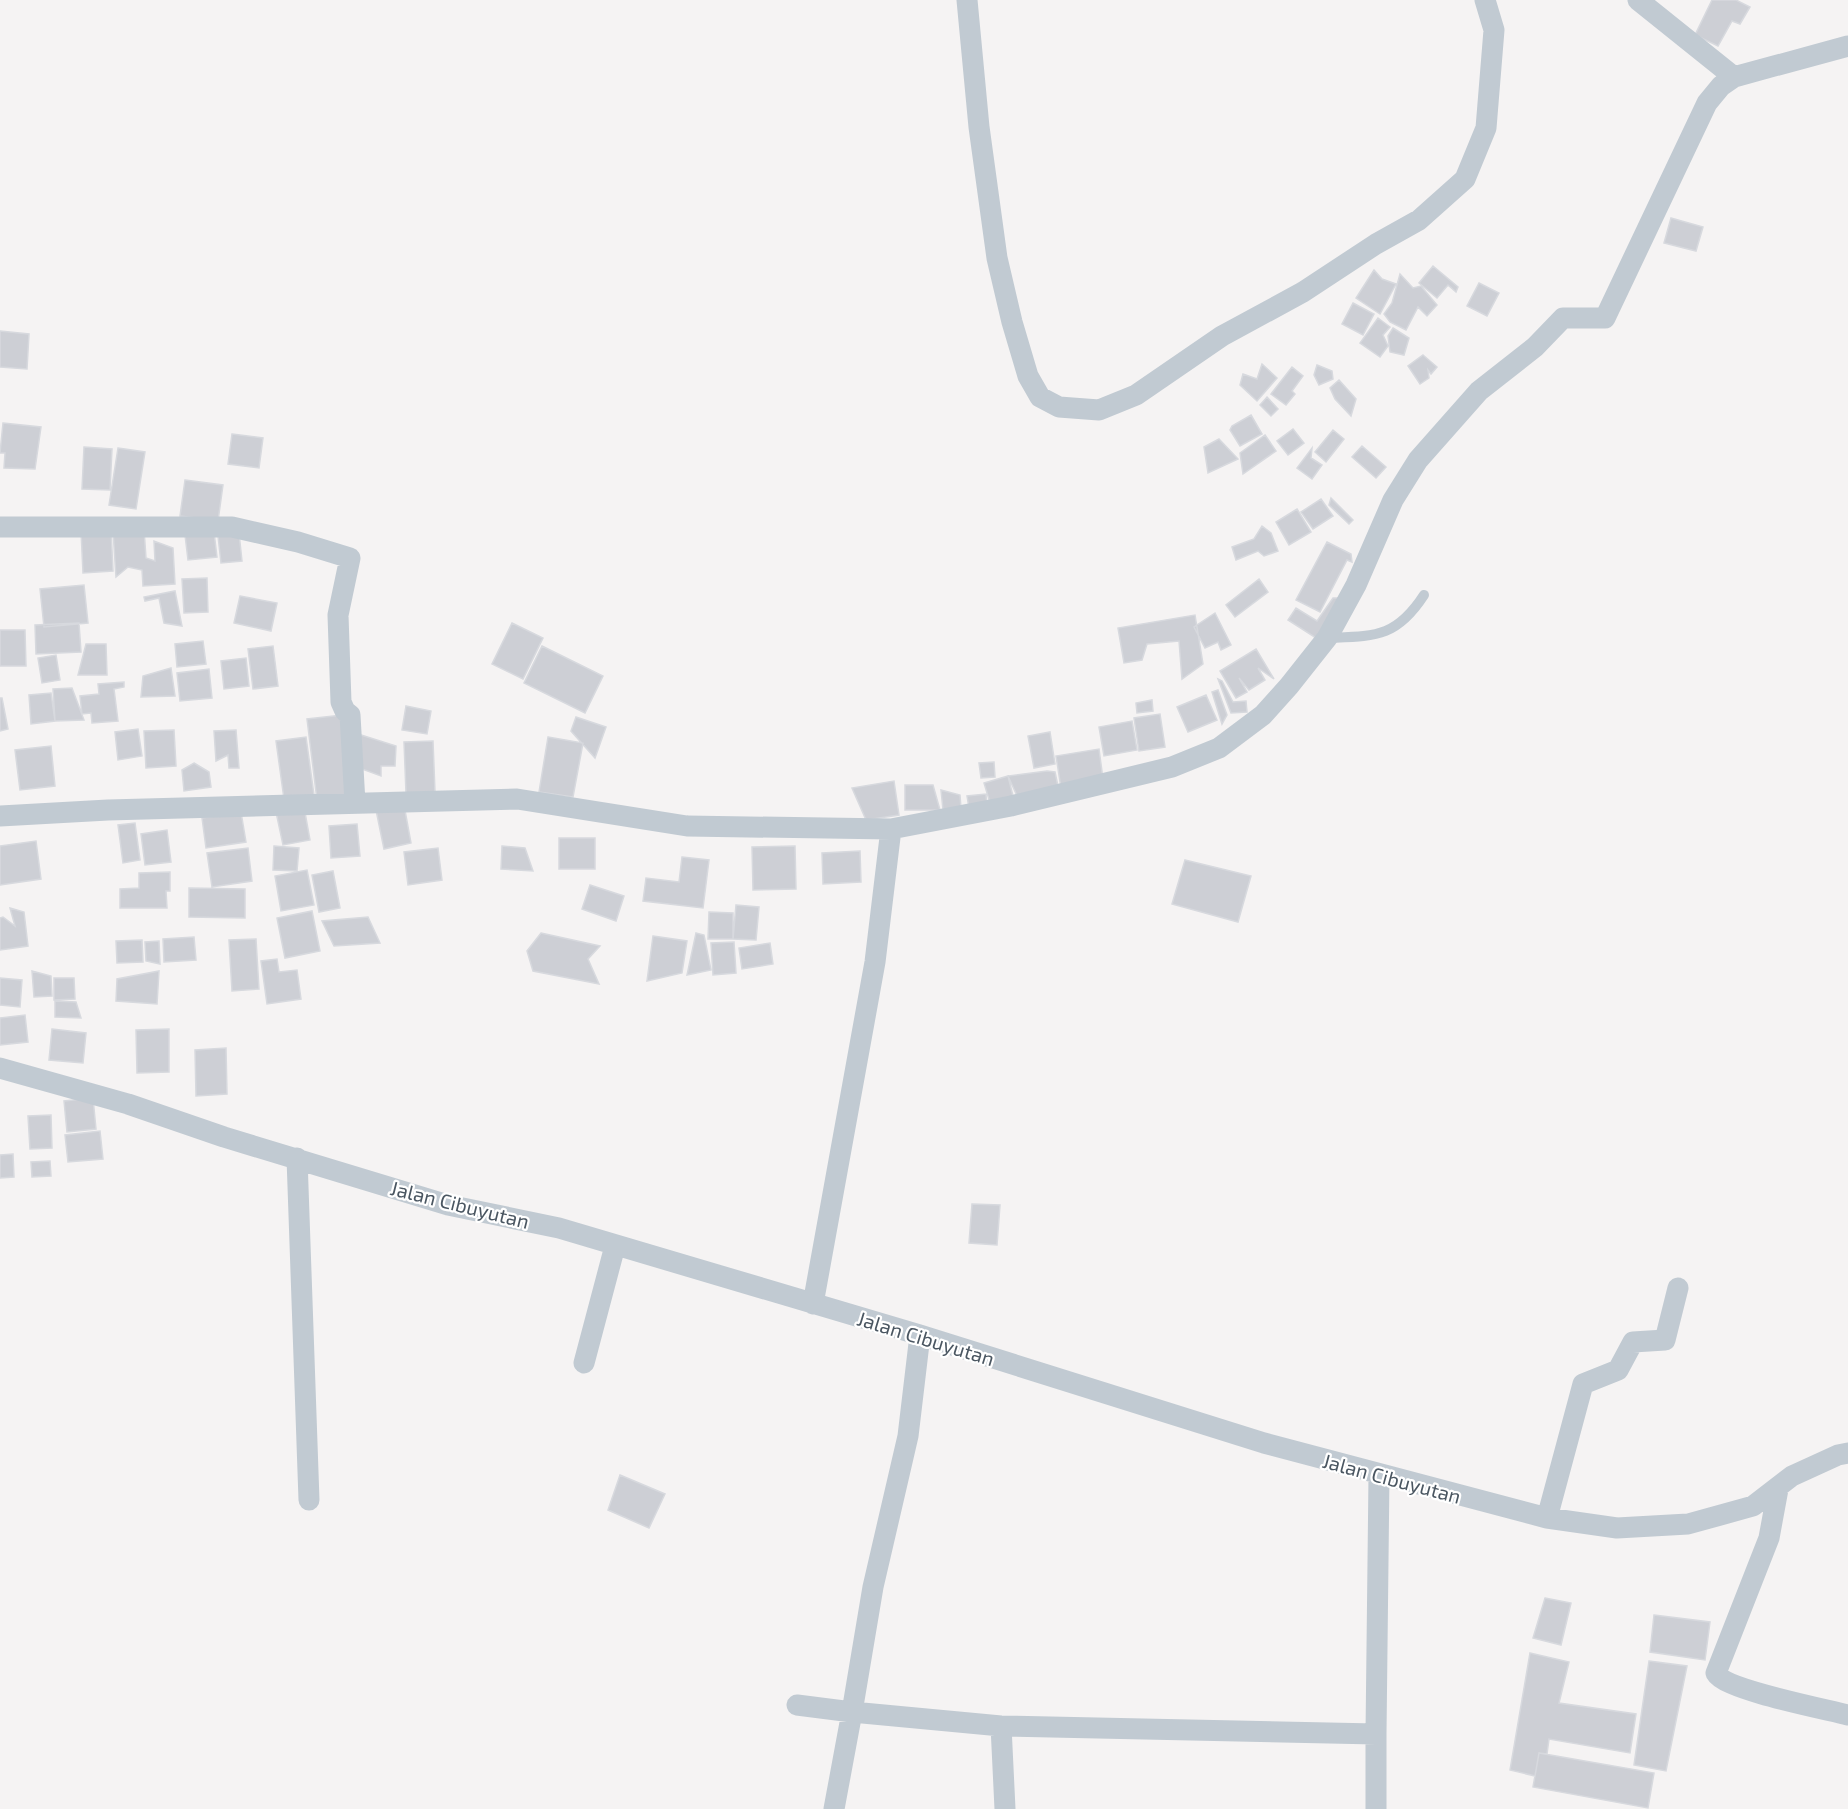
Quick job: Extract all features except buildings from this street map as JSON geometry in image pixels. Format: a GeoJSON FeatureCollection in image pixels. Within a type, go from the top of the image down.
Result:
{"type":"FeatureCollection","features":[{"type":"Feature","properties":{"kind":"street"},"geometry":{"type":"LineString","coordinates":[[967,0],[979,127],[997,258],[1025,365],[1040,397],[1059,407],[1099,410],[1136,395],[1222,336],[1303,292],[1376,244],[1419,220],[1465,178],[1486,128],[1494,30],[1485,0]]}},
{"type":"Feature","properties":{"kind":"street"},"geometry":{"type":"LineString","coordinates":[[1638,0],[1734,77]]}},
{"type":"Feature","properties":{"kind":"street"},"geometry":{"type":"LineString","coordinates":[[0,816],[108,810],[517,799],[687,826],[891,828],[1011,806],[1096,786],[1172,767],[1219,748],[1263,715],[1327,638],[1356,585],[1392,500],[1418,460],[1451,420],[1479,391],[1523,357],[1563,318],[1602,320],[1606,316],[1707,103],[1721,86],[1734,77],[1848,46]]}},
{"type":"Feature","properties":{"kind":"street"},"geometry":{"type":"LineString","coordinates":[[0,527],[232,527],[298,542],[350,558],[338,615],[341,702],[342,707],[350,715],[353,732],[355,803]]}},
{"type":"Feature","properties":{"kind":"street"},"geometry":{"type":"LineString","coordinates":[[813,1304],[876,962],[891,828]]}},
{"type":"Feature","properties":{"kind":"street","name":"Jalan Cibuyutan"},"geometry":{"type":"LineString","coordinates":[[0,1068],[128,1104],[448,1205],[560,1228],[921,1335],[1092,1391],[1379,1475],[1547,1518],[1617,1528],[1688,1524],[1753,1506],[1792,1476],[1809,1467],[1848,1453]]}},
{"type":"Feature","properties":{"kind":"street"},"geometry":{"type":"LineString","coordinates":[[297,1158],[309,1500]]}},
{"type":"Feature","properties":{"kind":"street"},"geometry":{"type":"LineString","coordinates":[[584,1363],[615,1246]]}},
{"type":"Feature","properties":{"kind":"street"},"geometry":{"type":"LineString","coordinates":[[1547,1518],[1583,1384],[1618,1370],[1633,1342],[1665,1340],[1678,1288]]}},
{"type":"Feature","properties":{"kind":"street"},"geometry":{"type":"LineString","coordinates":[[834,1809],[873,1587],[908,1436],[921,1335]]}},
{"type":"Feature","properties":{"kind":"street"},"geometry":{"type":"LineString","coordinates":[[1376,1809],[1379,1475]]}},
{"type":"Feature","properties":{"kind":"street"},"geometry":{"type":"LineString","coordinates":[[1778,1489],[1769,1538],[1716,1673],[1724,1681],[1779,1699],[1848,1715]]}},
{"type":"Feature","properties":{"kind":"street"},"geometry":{"type":"LineString","coordinates":[[797,1705],[1001,1726],[1376,1734]]}},
{"type":"Feature","properties":{"kind":"street"},"geometry":{"type":"LineString","coordinates":[[1001,1726],[1005,1809]]}},
{"type":"Feature","properties":{"kind":"lane"},"geometry":{"type":"LineString","coordinates":[[1327,638],[1361,637],[1392,630],[1410,617],[1424,595]]}}]}
